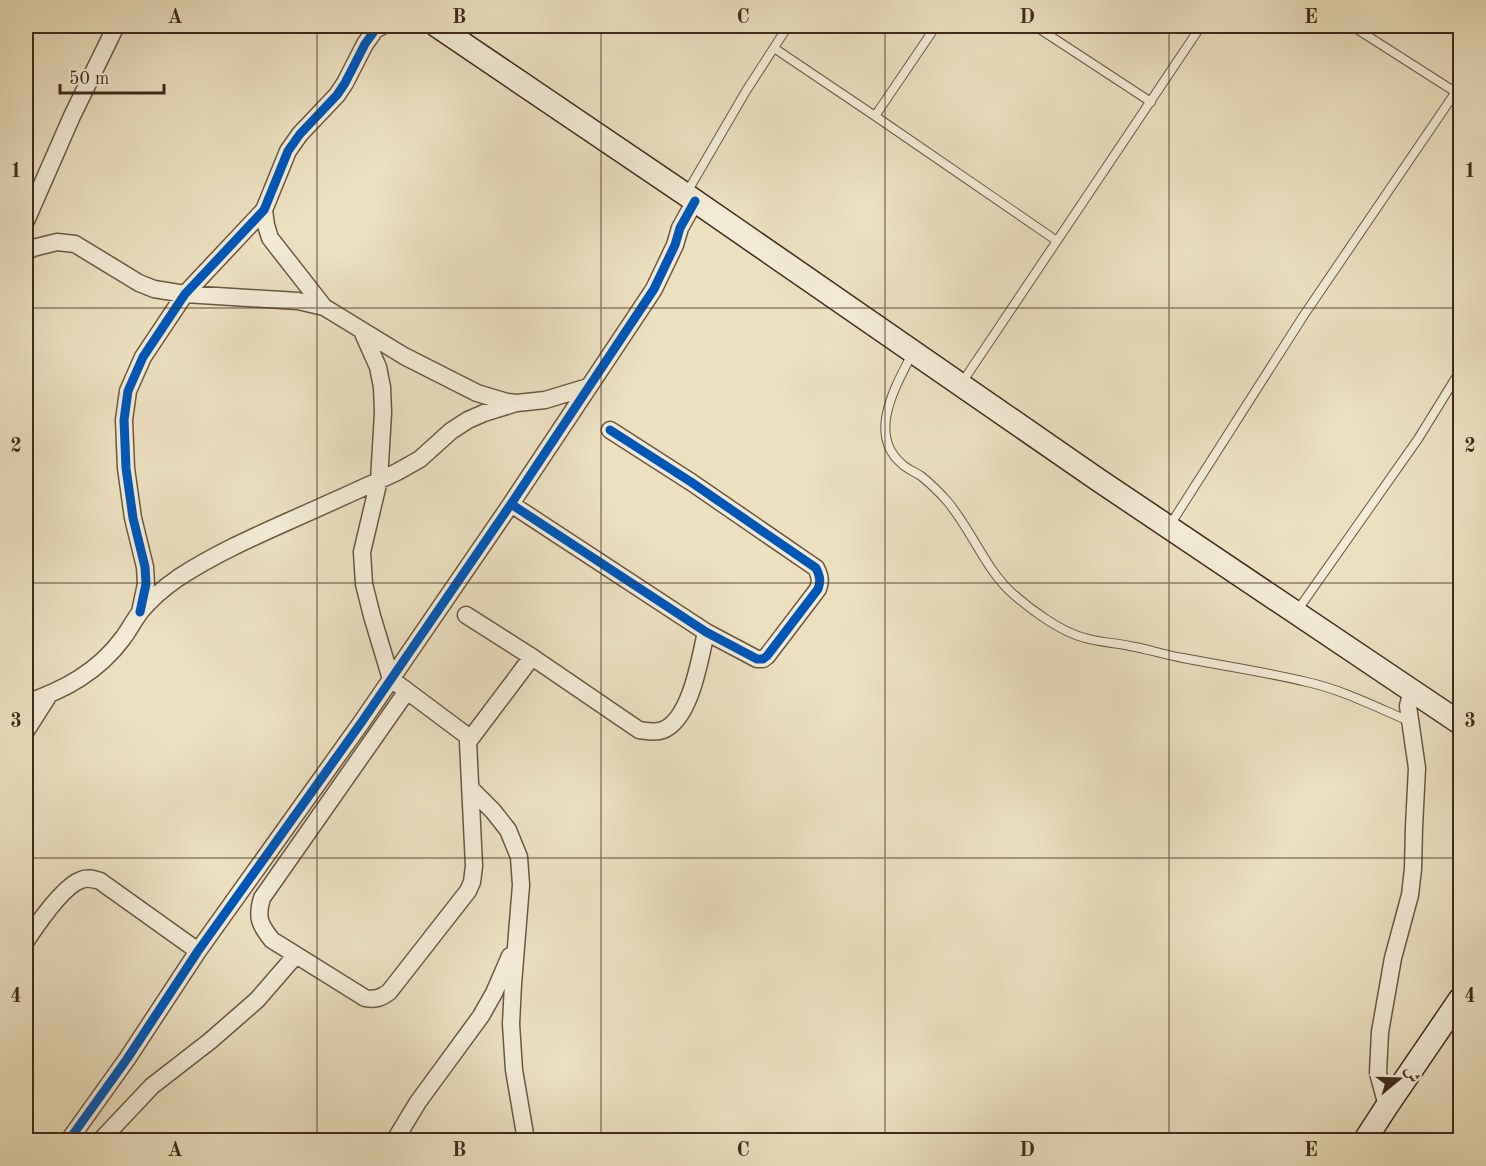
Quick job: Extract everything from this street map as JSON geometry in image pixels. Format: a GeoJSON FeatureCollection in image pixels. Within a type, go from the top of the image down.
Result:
{"type":"FeatureCollection","features":[{"type":"Feature","properties":{"kind":"main road"},"geometry":{"type":"LineString","coordinates":[[436,26],[690,197],[1296,613],[1461,723]]}},
{"type":"Feature","properties":{"kind":"main road"},"geometry":{"type":"LineString","coordinates":[[1365,1140],[1461,999]]}},
{"type":"Feature","properties":{"kind":"street"},"geometry":{"type":"LineString","coordinates":[[26,221],[72,116],[116,26]]}},
{"type":"Feature","properties":{"kind":"street"},"geometry":{"type":"LineString","coordinates":[[140,612],[146,584],[145,567],[133,518],[126,468],[124,420],[128,391],[142,357],[185,294],[264,210],[288,151],[300,134],[337,95],[365,44],[375,30],[382,26]]}},
{"type":"Feature","properties":{"kind":"street"},"geometry":{"type":"LineString","coordinates":[[69,1140],[128,1059],[198,951],[391,679],[654,289],[663,272],[690,197]]}},
{"type":"Feature","properties":{"kind":"street"},"geometry":{"type":"LineString","coordinates":[[264,210],[270,238],[324,307]]}},
{"type":"Feature","properties":{"kind":"street"},"geometry":{"type":"LineString","coordinates":[[26,252],[57,242],[75,244],[139,283],[154,289],[185,294],[298,301],[324,307],[404,356],[477,393],[517,403]]}},
{"type":"Feature","properties":{"kind":"street"},"geometry":{"type":"LineString","coordinates":[[362,331],[378,367],[382,387],[383,413],[379,480],[362,552],[366,594],[391,679],[470,738]]}},
{"type":"Feature","properties":{"kind":"street"},"geometry":{"type":"LineString","coordinates":[[26,703],[49,695],[86,675],[104,660],[123,639],[140,612],[158,593],[177,578],[236,545],[397,472],[420,459],[451,431],[468,420],[517,403],[545,400],[588,387]]}},
{"type":"Feature","properties":{"kind":"street"},"geometry":{"type":"LineString","coordinates":[[511,504],[706,632],[757,659],[768,656],[818,589],[820,583],[816,568],[691,482],[610,430]]}},
{"type":"Feature","properties":{"kind":"street"},"geometry":{"type":"LineString","coordinates":[[466,615],[639,730],[651,732],[661,731],[671,726],[690,696],[706,632]]}},
{"type":"Feature","properties":{"kind":"street"},"geometry":{"type":"LineString","coordinates":[[407,691],[262,898],[258,911],[261,927],[272,940],[365,998],[382,998],[389,992],[468,891],[474,866],[468,752],[470,738],[532,657]]}},
{"type":"Feature","properties":{"kind":"street"},"geometry":{"type":"LineString","coordinates":[[1387,1106],[1378,1073],[1380,1032],[1393,958],[1410,895],[1413,869],[1417,768],[1408,706],[1412,690]]}},
{"type":"Feature","properties":{"kind":"street"},"geometry":{"type":"LineString","coordinates":[[26,731],[49,695]]}},
{"type":"Feature","properties":{"kind":"street"},"geometry":{"type":"LineString","coordinates":[[470,788],[494,811],[508,830],[519,857],[521,885],[511,1024],[514,1070],[526,1140]]}},
{"type":"Feature","properties":{"kind":"street"},"geometry":{"type":"LineString","coordinates":[[26,941],[71,885],[82,879],[92,878],[198,951]]}},
{"type":"Feature","properties":{"kind":"street"},"geometry":{"type":"LineString","coordinates":[[395,1140],[418,1102],[481,1016],[494,993],[516,941]]}},
{"type":"Feature","properties":{"kind":"street"},"geometry":{"type":"LineString","coordinates":[[101,1140],[152,1086],[257,1000],[296,955]]}},
{"type":"Feature","properties":{"kind":"lane"},"geometry":{"type":"LineString","coordinates":[[690,197],[746,92],[788,26]]}},
{"type":"Feature","properties":{"kind":"lane"},"geometry":{"type":"LineString","coordinates":[[875,116],[936,26]]}},
{"type":"Feature","properties":{"kind":"lane"},"geometry":{"type":"LineString","coordinates":[[1035,26],[1151,102]]}},
{"type":"Feature","properties":{"kind":"lane"},"geometry":{"type":"LineString","coordinates":[[961,384],[1201,26]]}},
{"type":"Feature","properties":{"kind":"lane"},"geometry":{"type":"LineString","coordinates":[[1169,526],[1304,315],[1458,94],[1352,26]]}},
{"type":"Feature","properties":{"kind":"lane"},"geometry":{"type":"LineString","coordinates":[[774,48],[1057,241]]}},
{"type":"Feature","properties":{"kind":"lane"},"geometry":{"type":"LineString","coordinates":[[914,351],[889,403],[885,423],[886,438],[892,453],[902,464],[939,491],[969,531],[996,576],[1011,593],[1033,610],[1055,625],[1084,638],[1310,682],[1409,720]]}},
{"type":"Feature","properties":{"kind":"lane"},"geometry":{"type":"LineString","coordinates":[[1296,613],[1418,439],[1461,371]]}},
{"type":"Feature","properties":{"kind":"cycle path"},"geometry":{"type":"LineString","coordinates":[[140,612],[146,584],[145,567],[133,518],[126,468],[124,420],[128,391],[143,357],[185,294],[264,210],[288,151],[300,134],[337,95],[365,44],[375,30],[382,26]]}},
{"type":"Feature","properties":{"kind":"cycle path"},"geometry":{"type":"LineString","coordinates":[[69,1140],[127,1059],[198,951],[361,723],[511,504],[654,289],[675,245],[680,228],[695,201]]}},
{"type":"Feature","properties":{"kind":"cycle path"},"geometry":{"type":"LineString","coordinates":[[511,504],[706,632],[757,659],[763,659],[818,589],[820,578],[816,568],[691,482],[610,430]]}}]}
